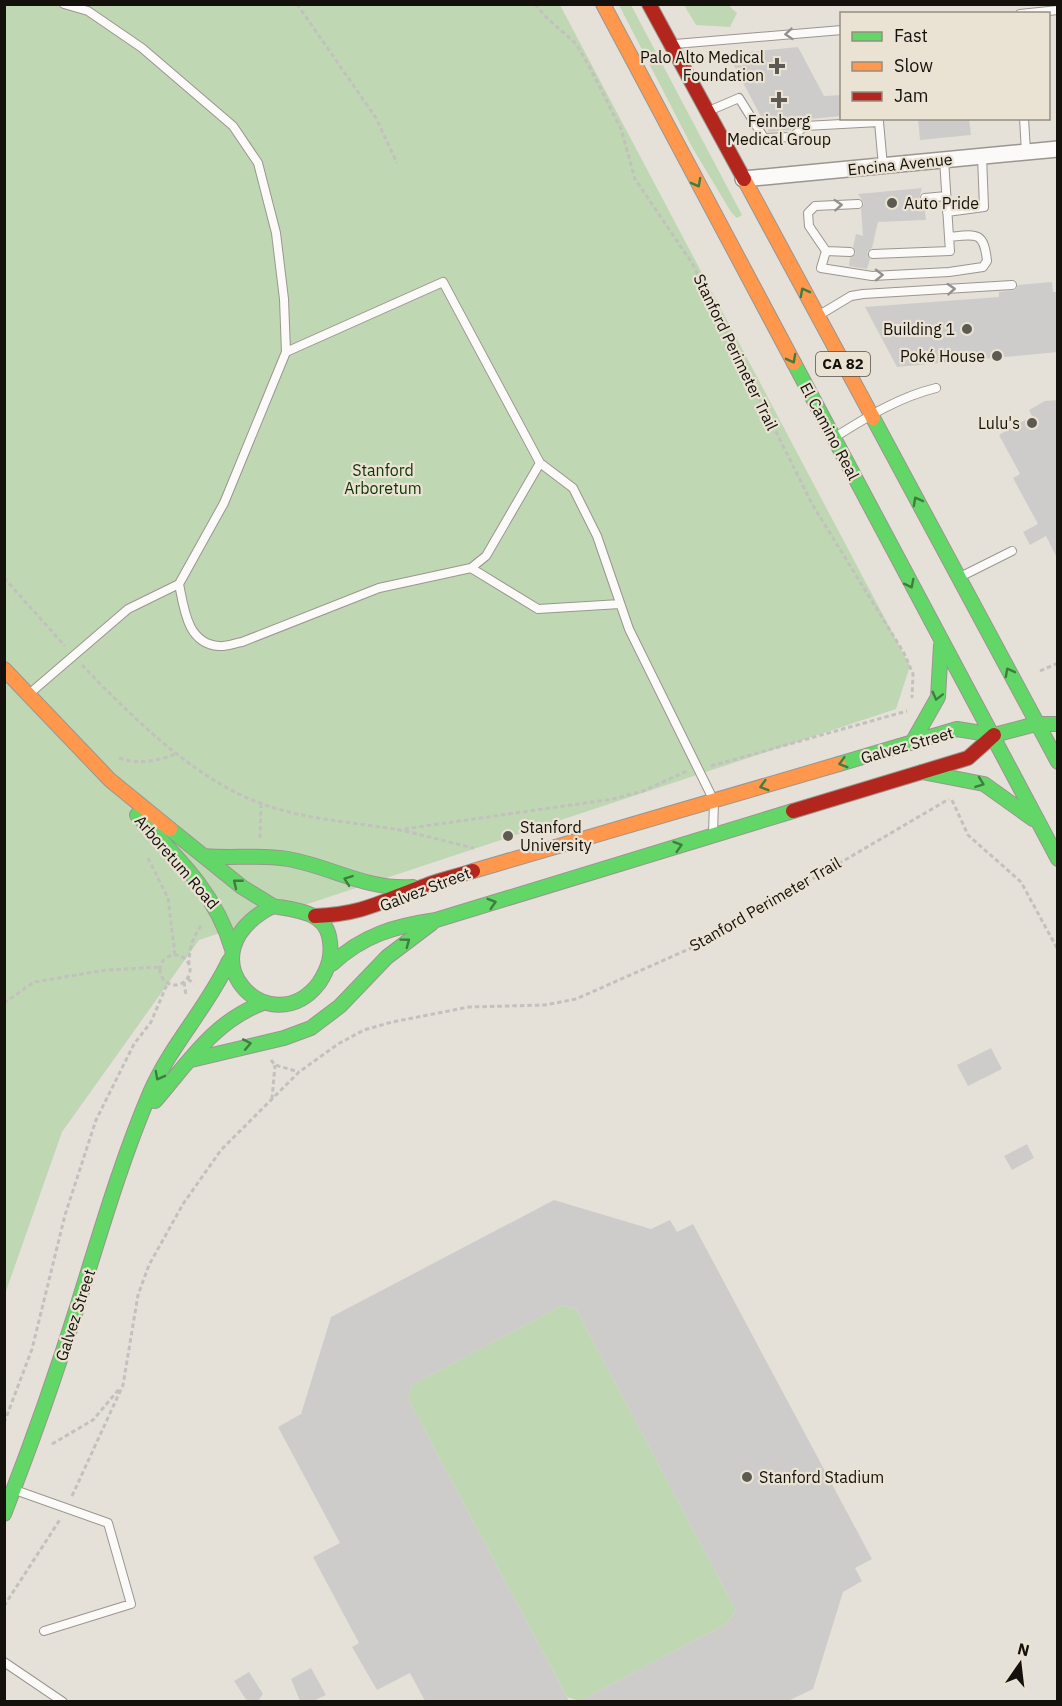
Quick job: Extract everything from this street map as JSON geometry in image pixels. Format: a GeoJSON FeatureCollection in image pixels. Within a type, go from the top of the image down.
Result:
{"type":"FeatureCollection","features":[{"type":"Feature","properties":{"kind":"main road","name":"El Camino Real"},"geometry":{"type":"LineString","coordinates":[[603,4],[1058,859]]}},
{"type":"Feature","properties":{"kind":"main road","name":"CA 82"},"geometry":{"type":"LineString","coordinates":[[649,4],[1058,762]]}},
{"type":"Feature","properties":{"kind":"main road"},"geometry":{"type":"LineString","coordinates":[[912,744],[938,697],[941,642]]}},
{"type":"Feature","properties":{"kind":"main road","name":"Arboretum Road"},"geometry":{"type":"LineString","coordinates":[[4,669],[110,780],[242,887],[273,906]]}},
{"type":"Feature","properties":{"kind":"main road"},"geometry":{"type":"LineString","coordinates":[[994,735],[1036,724],[1058,724]]}},
{"type":"Feature","properties":{"kind":"main road","name":"Galvez Street"},"geometry":{"type":"LineString","coordinates":[[315,916],[353,913],[383,906],[426,885],[957,729],[994,735]]}},
{"type":"Feature","properties":{"kind":"main road","name":"Galvez Street"},"geometry":{"type":"LineString","coordinates":[[332,964],[359,940],[385,928],[436,920],[973,756],[994,735]]}},
{"type":"Feature","properties":{"kind":"main road"},"geometry":{"type":"LineString","coordinates":[[922,772],[984,784],[1039,824]]}},
{"type":"Feature","properties":{"kind":"main road","name":"Arboretum Road"},"geometry":{"type":"LineString","coordinates":[[110,780],[124,802],[213,900],[226,925],[230,955]]}},
{"type":"Feature","properties":{"kind":"main road"},"geometry":{"type":"LineString","coordinates":[[205,856],[226,859],[259,855],[291,859],[378,888],[397,889],[426,885]]}},
{"type":"Feature","properties":{"kind":"main road"},"geometry":{"type":"LineString","coordinates":[[273,906],[293,907],[315,916],[330,936],[333,949],[332,964],[322,982],[299,1001],[277,1005],[263,1003],[237,981],[230,955],[247,922],[273,906]]}},
{"type":"Feature","properties":{"kind":"main road"},"geometry":{"type":"LineString","coordinates":[[191,1060],[225,1048],[281,1038],[310,1029],[336,1011],[382,960],[436,920]]}},
{"type":"Feature","properties":{"kind":"main road","name":"Galvez Street"},"geometry":{"type":"LineString","coordinates":[[4,1514],[67,1340],[119,1174],[162,1068],[210,999],[230,955]]}},
{"type":"Feature","properties":{"kind":"main road","name":"Galvez Street"},"geometry":{"type":"LineString","coordinates":[[143,1115],[229,1018],[263,1003]]}},
{"type":"Feature","properties":{"kind":"street","name":"Encina Avenue"},"geometry":{"type":"LineString","coordinates":[[743,179],[1058,149]]}},
{"type":"Feature","properties":{"kind":"lane"},"geometry":{"type":"LineString","coordinates":[[28,695],[128,609],[179,584],[224,503],[286,352],[284,299],[276,233],[258,163],[233,126],[142,48],[88,11],[64,4]]}},
{"type":"Feature","properties":{"kind":"lane"},"geometry":{"type":"LineString","coordinates":[[1039,12],[1058,10]]}},
{"type":"Feature","properties":{"kind":"lane"},"geometry":{"type":"LineString","coordinates":[[670,44],[840,30]]}},
{"type":"Feature","properties":{"kind":"lane"},"geometry":{"type":"LineString","coordinates":[[707,112],[740,98],[764,138],[792,137],[805,126],[879,122],[883,166]]}},
{"type":"Feature","properties":{"kind":"lane"},"geometry":{"type":"LineString","coordinates":[[1024,120],[1026,152]]}},
{"type":"Feature","properties":{"kind":"lane"},"geometry":{"type":"LineString","coordinates":[[947,212],[984,207],[982,156]]}},
{"type":"Feature","properties":{"kind":"lane"},"geometry":{"type":"LineString","coordinates":[[873,254],[950,251],[944,159]]}},
{"type":"Feature","properties":{"kind":"lane"},"geometry":{"type":"LineString","coordinates":[[925,198],[946,196]]}},
{"type":"Feature","properties":{"kind":"lane"},"geometry":{"type":"LineString","coordinates":[[850,252],[826,250],[809,226],[808,213],[815,207],[858,204]]}},
{"type":"Feature","properties":{"kind":"lane"},"geometry":{"type":"LineString","coordinates":[[826,250],[821,268],[872,276],[977,270],[987,261],[986,243],[980,237],[971,235],[949,237]]}},
{"type":"Feature","properties":{"kind":"lane"},"geometry":{"type":"LineString","coordinates":[[286,352],[444,282],[540,464],[573,488],[597,536],[629,630],[714,801],[713,836]]}},
{"type":"Feature","properties":{"kind":"lane"},"geometry":{"type":"LineString","coordinates":[[817,316],[850,297],[863,294],[1012,285]]}},
{"type":"Feature","properties":{"kind":"lane"},"geometry":{"type":"LineString","coordinates":[[834,437],[870,415],[916,393],[936,388]]}},
{"type":"Feature","properties":{"kind":"lane"},"geometry":{"type":"LineString","coordinates":[[179,584],[187,624],[201,640],[219,646],[242,642],[379,588],[471,568],[486,556],[540,464]]}},
{"type":"Feature","properties":{"kind":"lane"},"geometry":{"type":"LineString","coordinates":[[958,578],[1012,551]]}},
{"type":"Feature","properties":{"kind":"lane"},"geometry":{"type":"LineString","coordinates":[[471,568],[538,609],[620,604]]}},
{"type":"Feature","properties":{"kind":"lane"},"geometry":{"type":"LineString","coordinates":[[14,1490],[108,1523],[131,1604],[44,1631]]}},
{"type":"Feature","properties":{"kind":"lane"},"geometry":{"type":"LineString","coordinates":[[4,1662],[63,1701]]}},
{"type":"Feature","properties":{"kind":"path"},"geometry":{"type":"LineString","coordinates":[[297,4],[376,118],[397,163]]}},
{"type":"Feature","properties":{"kind":"path","name":"Stanford Perimeter Trail"},"geometry":{"type":"LineString","coordinates":[[536,4],[544,16],[576,44],[589,66],[621,129],[635,179],[692,263],[812,504],[904,653],[913,674],[914,685],[906,711],[756,756],[698,768]]}},
{"type":"Feature","properties":{"kind":"path"},"geometry":{"type":"LineString","coordinates":[[4,578],[74,657],[130,715],[226,788],[261,804],[397,830],[476,849]]}},
{"type":"Feature","properties":{"kind":"path"},"geometry":{"type":"LineString","coordinates":[[1040,671],[1058,663]]}},
{"type":"Feature","properties":{"kind":"path"},"geometry":{"type":"LineString","coordinates":[[397,830],[613,799],[643,791],[670,777],[698,768]]}},
{"type":"Feature","properties":{"kind":"path","name":"Stanford Perimeter Trail"},"geometry":{"type":"LineString","coordinates":[[25,1461],[93,1420],[123,1385],[138,1295],[149,1265],[183,1204],[221,1150],[299,1072],[338,1044],[364,1030],[392,1022],[469,1007],[545,1005],[576,999],[705,942],[951,797],[968,835],[983,851],[1021,882],[1058,950]]}},
{"type":"Feature","properties":{"kind":"path"},"geometry":{"type":"LineString","coordinates":[[260,846],[261,804]]}},
{"type":"Feature","properties":{"kind":"path"},"geometry":{"type":"LineString","coordinates":[[145,851],[168,898],[175,955]]}},
{"type":"Feature","properties":{"kind":"path"},"geometry":{"type":"LineString","coordinates":[[189,965],[184,958],[175,955],[166,959],[160,967],[162,977],[175,985],[184,982],[190,974],[189,952],[195,934],[204,922]]}},
{"type":"Feature","properties":{"kind":"path"},"geometry":{"type":"LineString","coordinates":[[4,1003],[34,982],[107,970],[160,967]]}},
{"type":"Feature","properties":{"kind":"path"},"geometry":{"type":"LineString","coordinates":[[4,1423],[32,1349],[65,1215],[96,1120],[134,1044],[151,1022],[168,982]]}},
{"type":"Feature","properties":{"kind":"path"},"geometry":{"type":"LineString","coordinates":[[272,1099],[275,1065],[299,1072]]}},
{"type":"Feature","properties":{"kind":"green space","name":"Stanford Arboretum"},"geometry":{"type":"Polygon","coordinates":[[[5,5],[560,5],[910,666],[896,709],[199,940],[62,1132],[5,1294],[5,5]]]}},
{"type":"Feature","properties":{"kind":"green space"},"geometry":{"type":"Polygon","coordinates":[[[619,5],[631,5],[742,215],[737,218],[731,212],[692,147],[619,5]]]}},
{"type":"Feature","properties":{"kind":"green space"},"geometry":{"type":"Polygon","coordinates":[[[684,5],[728,5],[737,13],[730,27],[696,25],[684,5]]]}},
{"type":"Feature","properties":{"kind":"green space"},"geometry":{"type":"Polygon","coordinates":[[[563,1305],[576,1309],[736,1610],[726,1624],[580,1701],[567,1697],[408,1399],[412,1385],[563,1305]]]}},
{"type":"Feature","properties":{"kind":"building"},"geometry":{"type":"Polygon","coordinates":[[[798,47],[824,96],[840,95],[840,116],[797,120],[791,130],[769,132],[728,54],[798,47]]]}},
{"type":"Feature","properties":{"kind":"building"},"geometry":{"type":"Polygon","coordinates":[[[918,120],[969,120],[971,135],[920,140],[918,120]]]}},
{"type":"Feature","properties":{"kind":"building","name":"Auto Pride"},"geometry":{"type":"Polygon","coordinates":[[[922,188],[919,199],[924,204],[926,220],[878,222],[872,248],[867,252],[870,259],[867,269],[849,266],[850,258],[856,253],[853,247],[856,234],[863,236],[861,209],[864,203],[858,194],[922,188]]]}},
{"type":"Feature","properties":{"kind":"building","name":"Building 1"},"geometry":{"type":"Polygon","coordinates":[[[1052,282],[1053,292],[1058,292],[1058,352],[897,367],[865,307],[999,297],[999,292],[1015,290],[1018,285],[1052,282]]]}},
{"type":"Feature","properties":{"kind":"building"},"geometry":{"type":"Polygon","coordinates":[[[1058,400],[1058,560],[1046,536],[1030,545],[1023,532],[1038,524],[1013,478],[1020,474],[999,435],[1032,416],[1029,410],[1045,401],[1058,400]]]}},
{"type":"Feature","properties":{"kind":"building"},"geometry":{"type":"Polygon","coordinates":[[[991,1048],[1002,1069],[968,1086],[957,1065],[991,1048]]]}},
{"type":"Feature","properties":{"kind":"building"},"geometry":{"type":"Polygon","coordinates":[[[1027,1144],[1034,1158],[1012,1170],[1004,1156],[1027,1144]]]}},
{"type":"Feature","properties":{"kind":"building","name":"Stanford Stadium"},"geometry":{"type":"Polygon","coordinates":[[[554,1200],[651,1229],[670,1220],[677,1232],[693,1224],[872,1559],[855,1568],[862,1581],[843,1592],[813,1689],[788,1701],[580,1701],[726,1624],[736,1610],[576,1309],[563,1305],[412,1385],[408,1399],[569,1701],[425,1701],[410,1673],[377,1690],[352,1647],[359,1643],[313,1557],[340,1543],[278,1427],[301,1414],[331,1317],[554,1200]]]}},
{"type":"Feature","properties":{"kind":"building"},"geometry":{"type":"Polygon","coordinates":[[[311,1668],[326,1695],[313,1701],[300,1701],[291,1679],[311,1668]]]}},
{"type":"Feature","properties":{"kind":"building"},"geometry":{"type":"Polygon","coordinates":[[[249,1672],[263,1694],[258,1701],[247,1701],[234,1681],[249,1672]]]}},
{"type":"Feature","properties":{"kind":"traffic: fast"},"geometry":{"type":"LineString","coordinates":[[794,363],[1058,859]]}},
{"type":"Feature","properties":{"kind":"traffic: fast"},"geometry":{"type":"LineString","coordinates":[[873,418],[1058,762]]}},
{"type":"Feature","properties":{"kind":"traffic: fast"},"geometry":{"type":"LineString","coordinates":[[912,743],[938,697],[941,645]]}},
{"type":"Feature","properties":{"kind":"traffic: fast"},"geometry":{"type":"LineString","coordinates":[[994,735],[1036,724],[1058,724]]}},
{"type":"Feature","properties":{"kind":"traffic: fast"},"geometry":{"type":"LineString","coordinates":[[839,764],[957,729],[994,735]]}},
{"type":"Feature","properties":{"kind":"traffic: fast"},"geometry":{"type":"LineString","coordinates":[[922,772],[984,784],[1033,819]]}},
{"type":"Feature","properties":{"kind":"traffic: fast"},"geometry":{"type":"LineString","coordinates":[[332,964],[356,946],[380,933],[436,920],[793,811]]}},
{"type":"Feature","properties":{"kind":"traffic: fast"},"geometry":{"type":"LineString","coordinates":[[137,815],[193,876],[216,910],[232,949]]}},
{"type":"Feature","properties":{"kind":"traffic: fast"},"geometry":{"type":"LineString","coordinates":[[170,829],[242,887],[273,906]]}},
{"type":"Feature","properties":{"kind":"traffic: fast"},"geometry":{"type":"LineString","coordinates":[[205,856],[288,859],[364,882],[413,887]]}},
{"type":"Feature","properties":{"kind":"traffic: fast"},"geometry":{"type":"LineString","coordinates":[[273,906],[307,913],[321,921],[329,936],[331,949],[328,966],[319,983],[299,1000],[278,1005],[258,999],[242,987],[233,968],[234,947],[246,926],[273,906]]}},
{"type":"Feature","properties":{"kind":"traffic: fast"},"geometry":{"type":"LineString","coordinates":[[191,1060],[284,1038],[311,1028],[340,1006],[387,957],[432,923]]}},
{"type":"Feature","properties":{"kind":"traffic: fast"},"geometry":{"type":"LineString","coordinates":[[4,1514],[70,1331],[111,1198],[139,1119],[158,1076],[229,961]]}},
{"type":"Feature","properties":{"kind":"traffic: fast"},"geometry":{"type":"LineString","coordinates":[[155,1101],[216,1032],[246,1011],[263,1003]]}},
{"type":"Feature","properties":{"kind":"traffic: slow"},"geometry":{"type":"LineString","coordinates":[[603,4],[794,363]]}},
{"type":"Feature","properties":{"kind":"traffic: slow"},"geometry":{"type":"LineString","coordinates":[[744,179],[873,418]]}},
{"type":"Feature","properties":{"kind":"traffic: slow"},"geometry":{"type":"LineString","coordinates":[[4,669],[110,780],[170,829]]}},
{"type":"Feature","properties":{"kind":"traffic: slow"},"geometry":{"type":"LineString","coordinates":[[473,871],[839,764]]}},
{"type":"Feature","properties":{"kind":"traffic: jam"},"geometry":{"type":"LineString","coordinates":[[649,4],[744,179]]}},
{"type":"Feature","properties":{"kind":"traffic: jam"},"geometry":{"type":"LineString","coordinates":[[793,811],[968,758],[994,735]]}},
{"type":"Feature","properties":{"kind":"traffic: jam"},"geometry":{"type":"LineString","coordinates":[[315,916],[361,909],[473,871]]}},
{"type":"Feature","properties":{"kind":"place","name":"Palo Alto Medical Foundation"},"geometry":{"type":"Point","coordinates":[777,66]}},
{"type":"Feature","properties":{"kind":"place","name":"Feinberg Medical Group"},"geometry":{"type":"Point","coordinates":[779,100]}},
{"type":"Feature","properties":{"kind":"place","name":"Auto Pride"},"geometry":{"type":"Point","coordinates":[892,203]}},
{"type":"Feature","properties":{"kind":"place","name":"Building 1"},"geometry":{"type":"Point","coordinates":[967,329]}},
{"type":"Feature","properties":{"kind":"place","name":"Poké House"},"geometry":{"type":"Point","coordinates":[997,356]}},
{"type":"Feature","properties":{"kind":"place","name":"Lulu's"},"geometry":{"type":"Point","coordinates":[1032,423]}},
{"type":"Feature","properties":{"kind":"place","name":"Stanford University"},"geometry":{"type":"Point","coordinates":[508,836]}},
{"type":"Feature","properties":{"kind":"place","name":"Stanford Stadium"},"geometry":{"type":"Point","coordinates":[747,1477]}}]}
